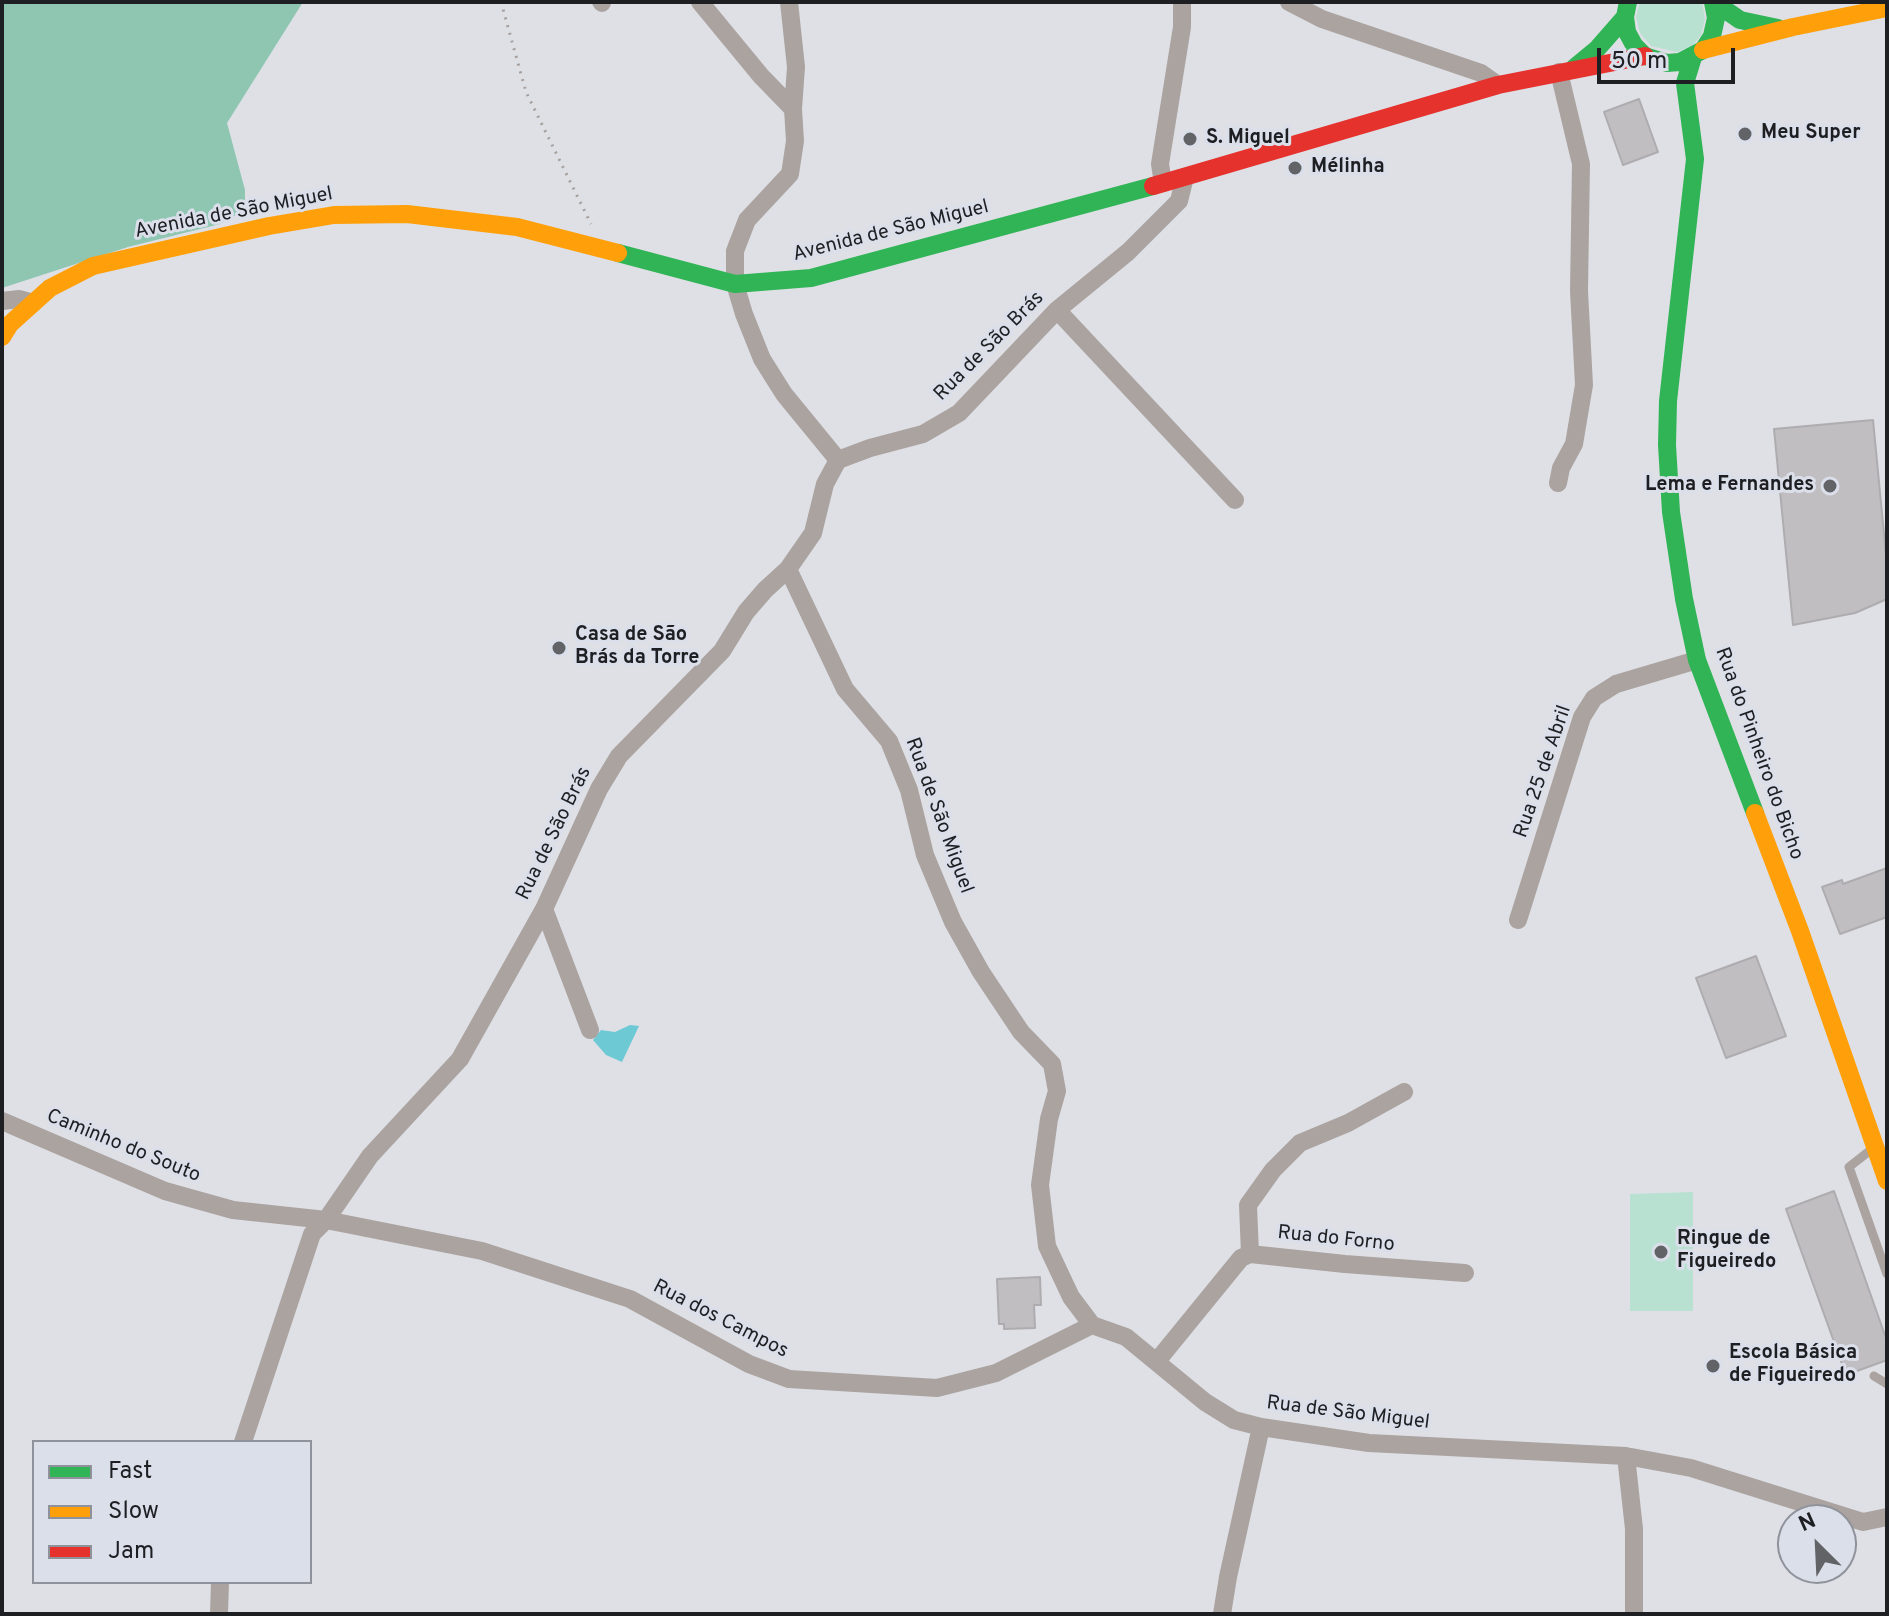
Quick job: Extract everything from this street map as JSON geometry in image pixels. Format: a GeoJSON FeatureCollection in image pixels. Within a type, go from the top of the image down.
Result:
{"type":"FeatureCollection","features":[{"type":"Feature","properties":{"kind":"street"},"geometry":{"type":"LineString","coordinates":[[700,2],[761,76],[793,109]]}},
{"type":"Feature","properties":{"kind":"street"},"geometry":{"type":"LineString","coordinates":[[789,2],[796,67],[793,109],[795,141],[790,174],[747,220],[735,251],[735,284],[762,359],[784,394],[838,460]]}},
{"type":"Feature","properties":{"kind":"street"},"geometry":{"type":"LineString","coordinates":[[1163,183],[1160,164],[1182,27],[1182,2]]}},
{"type":"Feature","properties":{"kind":"street"},"geometry":{"type":"LineString","coordinates":[[1289,2],[1322,19],[1481,73],[1498,85]]}},
{"type":"Feature","properties":{"kind":"street"},"geometry":{"type":"LineString","coordinates":[[1714,2],[1740,20],[1772,28],[1793,27],[1887,8]]}},
{"type":"Feature","properties":{"kind":"street","name":"Rua do Pinheiro do Bicho"},"geometry":{"type":"LineString","coordinates":[[1714,2],[1716,18],[1712,36],[1698,54],[1685,83],[1695,159],[1668,401],[1671,512],[1697,660],[1784,889],[1887,1181]]}},
{"type":"Feature","properties":{"kind":"street"},"geometry":{"type":"LineString","coordinates":[[1558,483],[1561,468],[1574,444],[1584,385],[1579,291],[1581,164],[1565,71],[1597,49],[1626,9]]}},
{"type":"Feature","properties":{"kind":"street","name":"Rua do Pinheiro do Bicho"},"geometry":{"type":"LineString","coordinates":[[1626,9],[1627,32],[1634,45],[1649,58],[1691,135]]}},
{"type":"Feature","properties":{"kind":"street","name":"Avenida de São Miguel"},"geometry":{"type":"LineString","coordinates":[[2,337],[10,324],[50,288],[93,266],[269,226],[334,215],[407,214],[517,227],[735,284],[811,278],[1185,177],[1498,85],[1649,58],[1667,63],[1793,27]]}},
{"type":"Feature","properties":{"kind":"street","name":"Rua de São Brás"},"geometry":{"type":"LineString","coordinates":[[244,1440],[312,1234],[326,1220],[370,1156],[460,1059],[544,909],[599,789],[619,756],[722,651],[746,612],[788,569],[813,533],[825,484],[838,460],[923,434],[959,413],[1057,310],[1128,252],[1179,201],[1185,177]]}},
{"type":"Feature","properties":{"kind":"street"},"geometry":{"type":"LineString","coordinates":[[2,301],[19,299],[33,303]]}},
{"type":"Feature","properties":{"kind":"street"},"geometry":{"type":"LineString","coordinates":[[1057,310],[1235,500]]}},
{"type":"Feature","properties":{"kind":"street","name":"Rua de São Miguel"},"geometry":{"type":"LineString","coordinates":[[788,569],[845,689],[889,741],[909,790],[925,855],[953,922],[981,972],[1021,1032],[1052,1064],[1057,1091],[1049,1119],[1040,1185],[1047,1246],[1071,1297],[1092,1325],[1126,1337],[1205,1402],[1234,1420],[1261,1427],[1369,1443],[1626,1456],[1691,1468],[1863,1522],[1887,1517]]}},
{"type":"Feature","properties":{"kind":"street","name":"Rua 25 de Abril"},"geometry":{"type":"LineString","coordinates":[[1518,920],[1582,717],[1594,698],[1616,684],[1697,660]]}},
{"type":"Feature","properties":{"kind":"street"},"geometry":{"type":"LineString","coordinates":[[544,909],[590,1030]]}},
{"type":"Feature","properties":{"kind":"street"},"geometry":{"type":"LineString","coordinates":[[1250,1254],[1248,1205],[1273,1170],[1300,1143],[1348,1123],[1404,1092]]}},
{"type":"Feature","properties":{"kind":"street","name":"Caminho do Souto"},"geometry":{"type":"LineString","coordinates":[[2,1121],[165,1191],[233,1210],[326,1220]]}},
{"type":"Feature","properties":{"kind":"street","name":"Rua dos Campos"},"geometry":{"type":"LineString","coordinates":[[326,1220],[482,1251],[630,1299],[749,1364],[789,1379],[937,1388],[996,1373],[1092,1325]]}},
{"type":"Feature","properties":{"kind":"street","name":"Rua do Forno"},"geometry":{"type":"LineString","coordinates":[[1157,1361],[1241,1258],[1250,1254],[1465,1273]]}},
{"type":"Feature","properties":{"kind":"street"},"geometry":{"type":"LineString","coordinates":[[1222,1614],[1261,1427]]}},
{"type":"Feature","properties":{"kind":"street"},"geometry":{"type":"LineString","coordinates":[[1626,1456],[1634,1529],[1634,1614]]}},
{"type":"Feature","properties":{"kind":"street"},"geometry":{"type":"LineString","coordinates":[[219,1614],[220,1584]]}},
{"type":"Feature","properties":{"kind":"lane"},"geometry":{"type":"LineString","coordinates":[[1875,1147],[1849,1167],[1887,1274]]}},
{"type":"Feature","properties":{"kind":"lane"},"geometry":{"type":"LineString","coordinates":[[1874,1376],[1887,1384]]}},
{"type":"Feature","properties":{"kind":"path"},"geometry":{"type":"LineString","coordinates":[[501,2],[526,92],[603,248]]}},
{"type":"Feature","properties":{"kind":"green space"},"geometry":{"type":"Polygon","coordinates":[[[2,2],[303,2],[227,123],[245,190],[245,210],[220,224],[128,247],[2,288],[2,2]]]}},
{"type":"Feature","properties":{"kind":"green space"},"geometry":{"type":"Polygon","coordinates":[[[1640,2],[1702,2],[1705,19],[1701,35],[1693,45],[1677,52],[1651,46],[1640,33],[1636,17],[1640,2]]]}},
{"type":"Feature","properties":{"kind":"green space","name":"Ringue de Figueiredo"},"geometry":{"type":"Polygon","coordinates":[[[1693,1192],[1693,1311],[1630,1311],[1630,1194],[1693,1192]]]}},
{"type":"Feature","properties":{"kind":"water"},"geometry":{"type":"Polygon","coordinates":[[[630,1025],[639,1026],[622,1062],[606,1055],[593,1040],[601,1030],[615,1032],[630,1025]]]}},
{"type":"Feature","properties":{"kind":"building"},"geometry":{"type":"Polygon","coordinates":[[[1639,99],[1658,152],[1623,165],[1604,112],[1639,99]]]}},
{"type":"Feature","properties":{"kind":"building","name":"Lema e Fernandes"},"geometry":{"type":"Polygon","coordinates":[[[1873,420],[1887,565],[1887,599],[1855,613],[1793,625],[1774,429],[1873,420]]]}},
{"type":"Feature","properties":{"kind":"building"},"geometry":{"type":"Polygon","coordinates":[[[1887,868],[1887,917],[1840,934],[1822,887],[1842,880],[1843,884],[1887,868]]]}},
{"type":"Feature","properties":{"kind":"building"},"geometry":{"type":"Polygon","coordinates":[[[1756,956],[1786,1036],[1726,1058],[1696,978],[1756,956]]]}},
{"type":"Feature","properties":{"kind":"building"},"geometry":{"type":"Polygon","coordinates":[[[1834,1191],[1887,1341],[1887,1360],[1846,1375],[1786,1209],[1834,1191]]]}},
{"type":"Feature","properties":{"kind":"building"},"geometry":{"type":"Polygon","coordinates":[[[1040,1277],[1041,1305],[1034,1305],[1035,1328],[1004,1329],[1004,1324],[999,1324],[997,1279],[1040,1277]]]}},
{"type":"Feature","properties":{"kind":"traffic: fast"},"geometry":{"type":"LineString","coordinates":[[1628,2],[1625,17],[1627,32],[1634,45],[1645,56],[1667,63],[1680,62],[1703,50],[1712,36],[1716,18],[1713,2]]}},
{"type":"Feature","properties":{"kind":"traffic: fast"},"geometry":{"type":"LineString","coordinates":[[1714,2],[1740,20],[1778,28]]}},
{"type":"Feature","properties":{"kind":"traffic: fast"},"geometry":{"type":"LineString","coordinates":[[1574,68],[1597,49],[1625,17]]}},
{"type":"Feature","properties":{"kind":"traffic: fast"},"geometry":{"type":"LineString","coordinates":[[1693,57],[1685,83],[1695,159],[1668,401],[1671,512],[1697,660],[1755,813]]}},
{"type":"Feature","properties":{"kind":"traffic: fast"},"geometry":{"type":"LineString","coordinates":[[618,253],[735,284],[811,278],[1153,186]]}},
{"type":"Feature","properties":{"kind":"traffic: slow"},"geometry":{"type":"LineString","coordinates":[[1703,50],[1887,8]]}},
{"type":"Feature","properties":{"kind":"traffic: slow"},"geometry":{"type":"LineString","coordinates":[[2,337],[10,324],[50,288],[93,266],[269,226],[334,215],[407,214],[517,227],[618,253]]}},
{"type":"Feature","properties":{"kind":"traffic: slow"},"geometry":{"type":"LineString","coordinates":[[1755,813],[1800,931],[1887,1181]]}},
{"type":"Feature","properties":{"kind":"traffic: jam"},"geometry":{"type":"LineString","coordinates":[[1153,186],[1498,85],[1645,56]]}},
{"type":"Feature","properties":{"kind":"place","name":"Meu Super"},"geometry":{"type":"Point","coordinates":[1745,134]}},
{"type":"Feature","properties":{"kind":"place","name":"S. Miguel"},"geometry":{"type":"Point","coordinates":[1190,139]}},
{"type":"Feature","properties":{"kind":"place","name":"Mélinha"},"geometry":{"type":"Point","coordinates":[1295,168]}},
{"type":"Feature","properties":{"kind":"place","name":"Lema e Fernandes"},"geometry":{"type":"Point","coordinates":[1830,486]}},
{"type":"Feature","properties":{"kind":"place","name":"Casa de São Brás da Torre"},"geometry":{"type":"Point","coordinates":[559,648]}},
{"type":"Feature","properties":{"kind":"place","name":"Ringue de Figueiredo"},"geometry":{"type":"Point","coordinates":[1661,1252]}},
{"type":"Feature","properties":{"kind":"place","name":"Escola Básica de Figueiredo"},"geometry":{"type":"Point","coordinates":[1713,1366]}}]}
